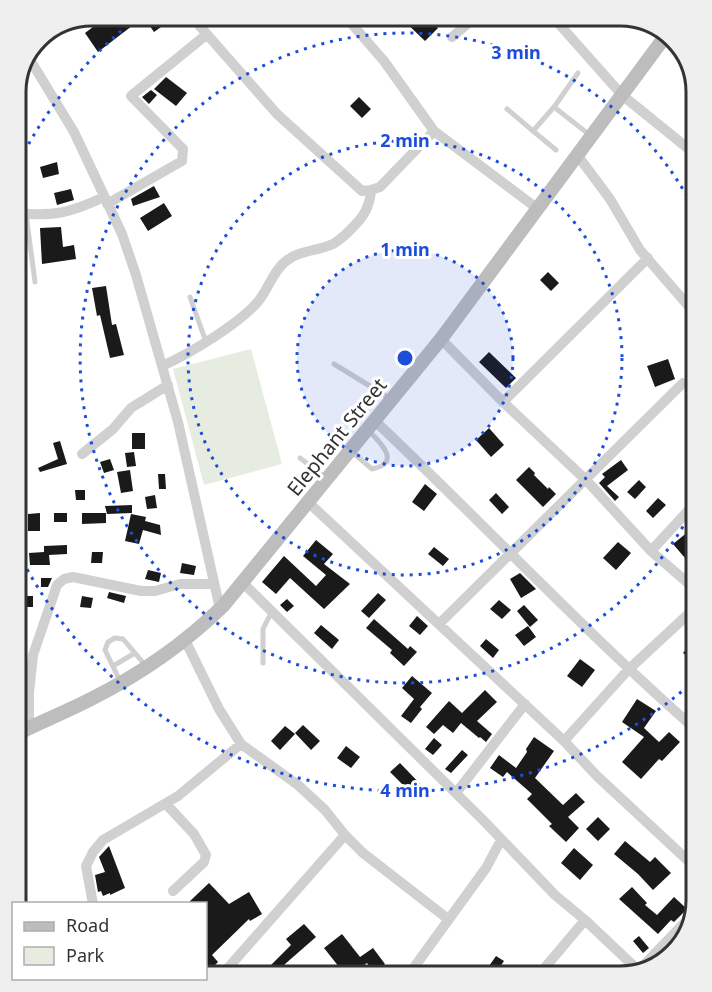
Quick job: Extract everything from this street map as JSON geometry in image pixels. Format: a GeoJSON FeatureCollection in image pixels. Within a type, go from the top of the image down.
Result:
{"type":"FeatureCollection","features":[{"type":"Feature","properties":{"kind":"main road","name":"Elephant Street"},"geometry":{"type":"LineString","coordinates":[[26,730],[90,700],[147,667],[185,640],[220,609],[441,339],[662,40]]}},
{"type":"Feature","properties":{"kind":"street"},"geometry":{"type":"LineString","coordinates":[[199,26],[277,114],[362,191],[380,187],[434,131]]}},
{"type":"Feature","properties":{"kind":"street"},"geometry":{"type":"LineString","coordinates":[[354,26],[384,61],[434,131],[538,209]]}},
{"type":"Feature","properties":{"kind":"street"},"geometry":{"type":"LineString","coordinates":[[452,37],[465,26]]}},
{"type":"Feature","properties":{"kind":"street"},"geometry":{"type":"LineString","coordinates":[[561,26],[622,95],[686,147]]}},
{"type":"Feature","properties":{"kind":"street"},"geometry":{"type":"LineString","coordinates":[[26,213],[57,215],[106,201],[182,160],[183,149],[131,96],[206,35]]}},
{"type":"Feature","properties":{"kind":"street"},"geometry":{"type":"LineString","coordinates":[[32,63],[74,132],[122,234],[178,422],[220,609]]}},
{"type":"Feature","properties":{"kind":"street"},"geometry":{"type":"LineString","coordinates":[[578,156],[610,199],[640,250],[686,303]]}},
{"type":"Feature","properties":{"kind":"street"},"geometry":{"type":"LineString","coordinates":[[162,366],[181,358],[248,312],[285,261],[306,251],[334,244],[356,225],[367,211],[371,190]]}},
{"type":"Feature","properties":{"kind":"street"},"geometry":{"type":"LineString","coordinates":[[503,402],[648,258]]}},
{"type":"Feature","properties":{"kind":"street"},"geometry":{"type":"LineString","coordinates":[[441,339],[503,402],[586,480],[651,551],[686,581]]}},
{"type":"Feature","properties":{"kind":"street"},"geometry":{"type":"LineString","coordinates":[[439,624],[683,383]]}},
{"type":"Feature","properties":{"kind":"street"},"geometry":{"type":"LineString","coordinates":[[82,454],[113,429],[131,408],[168,384]]}},
{"type":"Feature","properties":{"kind":"street"},"geometry":{"type":"LineString","coordinates":[[372,426],[511,552],[628,670],[686,719]]}},
{"type":"Feature","properties":{"kind":"street"},"geometry":{"type":"LineString","coordinates":[[308,502],[525,704],[597,776],[686,859]]}},
{"type":"Feature","properties":{"kind":"street"},"geometry":{"type":"LineString","coordinates":[[651,551],[686,513]]}},
{"type":"Feature","properties":{"kind":"street"},"geometry":{"type":"LineString","coordinates":[[29,728],[29,693],[33,655],[57,585],[64,579],[73,577],[141,591],[155,591],[180,584],[214,584]]}},
{"type":"Feature","properties":{"kind":"street"},"geometry":{"type":"LineString","coordinates":[[242,582],[456,793],[555,895],[633,965]]}},
{"type":"Feature","properties":{"kind":"street"},"geometry":{"type":"LineString","coordinates":[[564,741],[628,670],[686,616]]}},
{"type":"Feature","properties":{"kind":"street"},"geometry":{"type":"LineString","coordinates":[[185,640],[219,709],[241,744],[298,785],[325,810],[363,853],[448,919]]}},
{"type":"Feature","properties":{"kind":"street"},"geometry":{"type":"LineString","coordinates":[[456,793],[525,704]]}},
{"type":"Feature","properties":{"kind":"street"},"geometry":{"type":"LineString","coordinates":[[93,902],[86,866],[93,852],[104,840],[166,804],[241,744]]}},
{"type":"Feature","properties":{"kind":"street"},"geometry":{"type":"LineString","coordinates":[[166,804],[194,834],[206,855],[204,862],[173,891]]}},
{"type":"Feature","properties":{"kind":"street"},"geometry":{"type":"LineString","coordinates":[[230,966],[345,835]]}},
{"type":"Feature","properties":{"kind":"street"},"geometry":{"type":"LineString","coordinates":[[414,966],[486,868],[501,840]]}},
{"type":"Feature","properties":{"kind":"street"},"geometry":{"type":"LineString","coordinates":[[546,966],[585,920]]}},
{"type":"Feature","properties":{"kind":"street"},"geometry":{"type":"LineString","coordinates":[[650,959],[680,927]]}},
{"type":"Feature","properties":{"kind":"lane"},"geometry":{"type":"LineString","coordinates":[[533,131],[554,108],[578,73]]}},
{"type":"Feature","properties":{"kind":"lane"},"geometry":{"type":"LineString","coordinates":[[554,108],[593,136]]}},
{"type":"Feature","properties":{"kind":"lane"},"geometry":{"type":"LineString","coordinates":[[507,109],[556,150]]}},
{"type":"Feature","properties":{"kind":"lane"},"geometry":{"type":"LineString","coordinates":[[26,238],[35,282]]}},
{"type":"Feature","properties":{"kind":"lane"},"geometry":{"type":"LineString","coordinates":[[190,297],[206,342]]}},
{"type":"Feature","properties":{"kind":"lane"},"geometry":{"type":"LineString","coordinates":[[334,364],[393,400]]}},
{"type":"Feature","properties":{"kind":"lane"},"geometry":{"type":"LineString","coordinates":[[351,451],[372,469],[378,468],[386,461],[387,452],[372,426]]}},
{"type":"Feature","properties":{"kind":"lane"},"geometry":{"type":"LineString","coordinates":[[300,458],[328,479]]}},
{"type":"Feature","properties":{"kind":"lane"},"geometry":{"type":"LineString","coordinates":[[263,663],[263,629],[272,611]]}},
{"type":"Feature","properties":{"kind":"lane"},"geometry":{"type":"LineString","coordinates":[[121,683],[105,650],[108,642],[115,638],[123,639],[147,667]]}},
{"type":"Feature","properties":{"kind":"lane"},"geometry":{"type":"LineString","coordinates":[[113,666],[135,653]]}},
{"type":"Feature","properties":{"kind":"green space"},"geometry":{"type":"Polygon","coordinates":[[[251,349],[282,464],[204,485],[173,369],[251,349]]]}},
{"type":"Feature","properties":{"kind":"building"},"geometry":{"type":"Polygon","coordinates":[[[94,26],[132,26],[98,52],[85,33],[94,26]]]}},
{"type":"Feature","properties":{"kind":"building"},"geometry":{"type":"Polygon","coordinates":[[[150,26],[162,26],[154,32],[150,26]]]}},
{"type":"Feature","properties":{"kind":"building"},"geometry":{"type":"Polygon","coordinates":[[[409,26],[436,26],[438,28],[425,41],[409,26]]]}},
{"type":"Feature","properties":{"kind":"building"},"geometry":{"type":"Polygon","coordinates":[[[166,77],[187,93],[176,106],[154,89],[166,77]]]}},
{"type":"Feature","properties":{"kind":"building"},"geometry":{"type":"Polygon","coordinates":[[[151,90],[157,95],[149,104],[142,97],[151,90]]]}},
{"type":"Feature","properties":{"kind":"building"},"geometry":{"type":"Polygon","coordinates":[[[359,97],[371,109],[362,118],[350,106],[359,97]]]}},
{"type":"Feature","properties":{"kind":"building"},"geometry":{"type":"Polygon","coordinates":[[[57,162],[59,174],[43,178],[40,167],[57,162]]]}},
{"type":"Feature","properties":{"kind":"building"},"geometry":{"type":"Polygon","coordinates":[[[154,186],[160,197],[133,206],[131,199],[154,186]]]}},
{"type":"Feature","properties":{"kind":"building"},"geometry":{"type":"Polygon","coordinates":[[[71,189],[74,200],[57,205],[54,193],[71,189]]]}},
{"type":"Feature","properties":{"kind":"building"},"geometry":{"type":"Polygon","coordinates":[[[164,203],[172,216],[148,231],[140,218],[164,203]]]}},
{"type":"Feature","properties":{"kind":"building"},"geometry":{"type":"Polygon","coordinates":[[[61,227],[63,247],[74,245],[76,259],[42,264],[40,228],[61,227]]]}},
{"type":"Feature","properties":{"kind":"building"},"geometry":{"type":"Polygon","coordinates":[[[548,272],[559,283],[551,291],[540,280],[548,272]]]}},
{"type":"Feature","properties":{"kind":"building"},"geometry":{"type":"Polygon","coordinates":[[[106,286],[112,325],[116,324],[124,355],[110,358],[100,315],[97,316],[92,288],[106,286]]]}},
{"type":"Feature","properties":{"kind":"building"},"geometry":{"type":"Polygon","coordinates":[[[489,352],[516,378],[506,388],[479,362],[489,352]]]}},
{"type":"Feature","properties":{"kind":"building"},"geometry":{"type":"Polygon","coordinates":[[[668,359],[675,379],[655,387],[647,366],[668,359]]]}},
{"type":"Feature","properties":{"kind":"building"},"geometry":{"type":"Polygon","coordinates":[[[489,428],[504,445],[491,457],[476,440],[489,428]]]}},
{"type":"Feature","properties":{"kind":"building"},"geometry":{"type":"Polygon","coordinates":[[[132,433],[145,433],[145,449],[132,449],[132,433]]]}},
{"type":"Feature","properties":{"kind":"building"},"geometry":{"type":"Polygon","coordinates":[[[60,441],[67,464],[40,472],[38,468],[58,459],[53,443],[60,441]]]}},
{"type":"Feature","properties":{"kind":"building"},"geometry":{"type":"Polygon","coordinates":[[[134,452],[136,466],[127,467],[125,453],[134,452]]]}},
{"type":"Feature","properties":{"kind":"building"},"geometry":{"type":"Polygon","coordinates":[[[110,459],[114,470],[104,473],[100,462],[110,459]]]}},
{"type":"Feature","properties":{"kind":"building"},"geometry":{"type":"Polygon","coordinates":[[[621,460],[628,470],[607,486],[619,497],[615,501],[599,483],[605,477],[602,474],[621,460]]]}},
{"type":"Feature","properties":{"kind":"building"},"geometry":{"type":"Polygon","coordinates":[[[529,467],[548,489],[549,487],[556,494],[543,507],[516,480],[529,467]]]}},
{"type":"Feature","properties":{"kind":"building"},"geometry":{"type":"Polygon","coordinates":[[[130,470],[133,491],[121,493],[117,472],[130,470]]]}},
{"type":"Feature","properties":{"kind":"building"},"geometry":{"type":"Polygon","coordinates":[[[158,474],[165,474],[166,489],[159,489],[158,474]]]}},
{"type":"Feature","properties":{"kind":"building"},"geometry":{"type":"Polygon","coordinates":[[[639,480],[646,487],[635,499],[627,492],[639,480]]]}},
{"type":"Feature","properties":{"kind":"building"},"geometry":{"type":"Polygon","coordinates":[[[425,484],[437,494],[424,511],[412,502],[425,484]]]}},
{"type":"Feature","properties":{"kind":"building"},"geometry":{"type":"Polygon","coordinates":[[[75,490],[85,490],[85,500],[76,500],[75,490]]]}},
{"type":"Feature","properties":{"kind":"building"},"geometry":{"type":"Polygon","coordinates":[[[496,493],[509,507],[502,514],[489,500],[496,493]]]}},
{"type":"Feature","properties":{"kind":"building"},"geometry":{"type":"Polygon","coordinates":[[[155,495],[157,508],[147,509],[145,497],[155,495]]]}},
{"type":"Feature","properties":{"kind":"building"},"geometry":{"type":"Polygon","coordinates":[[[658,498],[666,505],[653,518],[646,511],[658,498]]]}},
{"type":"Feature","properties":{"kind":"building"},"geometry":{"type":"Polygon","coordinates":[[[132,505],[132,513],[107,514],[105,506],[132,505]]]}},
{"type":"Feature","properties":{"kind":"building"},"geometry":{"type":"Polygon","coordinates":[[[40,513],[40,531],[28,531],[28,514],[40,513]]]}},
{"type":"Feature","properties":{"kind":"building"},"geometry":{"type":"Polygon","coordinates":[[[54,513],[67,513],[67,522],[54,522],[54,513]]]}},
{"type":"Feature","properties":{"kind":"building"},"geometry":{"type":"Polygon","coordinates":[[[82,513],[106,513],[106,523],[82,524],[82,513]]]}},
{"type":"Feature","properties":{"kind":"building"},"geometry":{"type":"Polygon","coordinates":[[[131,514],[146,517],[145,521],[160,525],[161,535],[143,530],[139,544],[125,541],[131,514]]]}},
{"type":"Feature","properties":{"kind":"building"},"geometry":{"type":"Polygon","coordinates":[[[686,533],[686,559],[673,544],[686,533]]]}},
{"type":"Feature","properties":{"kind":"building"},"geometry":{"type":"Polygon","coordinates":[[[316,540],[333,554],[324,564],[350,584],[324,609],[290,578],[276,594],[262,582],[284,556],[316,586],[326,575],[303,556],[316,540]]]}},
{"type":"Feature","properties":{"kind":"building"},"geometry":{"type":"Polygon","coordinates":[[[618,542],[631,553],[616,570],[603,558],[618,542]]]}},
{"type":"Feature","properties":{"kind":"building"},"geometry":{"type":"Polygon","coordinates":[[[67,545],[67,554],[49,555],[50,565],[30,565],[29,553],[44,552],[44,546],[67,545]]]}},
{"type":"Feature","properties":{"kind":"building"},"geometry":{"type":"Polygon","coordinates":[[[434,547],[449,559],[443,566],[428,554],[434,547]]]}},
{"type":"Feature","properties":{"kind":"building"},"geometry":{"type":"Polygon","coordinates":[[[92,552],[103,552],[102,563],[91,563],[92,552]]]}},
{"type":"Feature","properties":{"kind":"building"},"geometry":{"type":"Polygon","coordinates":[[[182,563],[196,566],[194,575],[180,573],[182,563]]]}},
{"type":"Feature","properties":{"kind":"building"},"geometry":{"type":"Polygon","coordinates":[[[148,570],[161,573],[159,582],[145,579],[148,570]]]}},
{"type":"Feature","properties":{"kind":"building"},"geometry":{"type":"Polygon","coordinates":[[[520,573],[536,589],[521,598],[510,579],[520,573]]]}},
{"type":"Feature","properties":{"kind":"building"},"geometry":{"type":"Polygon","coordinates":[[[41,578],[52,578],[48,587],[41,587],[41,578]]]}},
{"type":"Feature","properties":{"kind":"building"},"geometry":{"type":"Polygon","coordinates":[[[109,592],[126,596],[124,603],[107,598],[109,592]]]}},
{"type":"Feature","properties":{"kind":"building"},"geometry":{"type":"Polygon","coordinates":[[[378,593],[386,600],[369,618],[361,611],[378,593]]]}},
{"type":"Feature","properties":{"kind":"building"},"geometry":{"type":"Polygon","coordinates":[[[26,596],[33,596],[33,607],[26,607],[26,596]]]}},
{"type":"Feature","properties":{"kind":"building"},"geometry":{"type":"Polygon","coordinates":[[[82,596],[93,598],[91,608],[80,607],[82,596]]]}},
{"type":"Feature","properties":{"kind":"building"},"geometry":{"type":"Polygon","coordinates":[[[287,599],[294,606],[287,612],[280,605],[287,599]]]}},
{"type":"Feature","properties":{"kind":"building"},"geometry":{"type":"Polygon","coordinates":[[[499,600],[511,610],[502,619],[490,609],[499,600]]]}},
{"type":"Feature","properties":{"kind":"building"},"geometry":{"type":"Polygon","coordinates":[[[524,605],[538,620],[530,627],[517,611],[524,605]]]}},
{"type":"Feature","properties":{"kind":"building"},"geometry":{"type":"Polygon","coordinates":[[[417,616],[428,626],[420,635],[409,626],[417,616]]]}},
{"type":"Feature","properties":{"kind":"building"},"geometry":{"type":"Polygon","coordinates":[[[374,619],[408,649],[410,646],[417,652],[404,666],[390,653],[392,650],[366,628],[374,619]]]}},
{"type":"Feature","properties":{"kind":"building"},"geometry":{"type":"Polygon","coordinates":[[[321,625],[339,640],[332,649],[314,633],[321,625]]]}},
{"type":"Feature","properties":{"kind":"building"},"geometry":{"type":"Polygon","coordinates":[[[528,626],[536,637],[524,646],[515,635],[528,626]]]}},
{"type":"Feature","properties":{"kind":"building"},"geometry":{"type":"Polygon","coordinates":[[[486,639],[499,650],[493,658],[480,646],[486,639]]]}},
{"type":"Feature","properties":{"kind":"building"},"geometry":{"type":"Polygon","coordinates":[[[580,659],[595,670],[582,687],[567,676],[580,659]]]}},
{"type":"Feature","properties":{"kind":"building"},"geometry":{"type":"Polygon","coordinates":[[[412,676],[432,693],[420,707],[422,709],[411,723],[401,716],[414,699],[402,688],[412,676]]]}},
{"type":"Feature","properties":{"kind":"building"},"geometry":{"type":"Polygon","coordinates":[[[485,690],[497,702],[477,721],[492,734],[486,742],[461,723],[453,733],[443,725],[434,734],[426,727],[449,701],[462,713],[485,690]]]}},
{"type":"Feature","properties":{"kind":"building"},"geometry":{"type":"Polygon","coordinates":[[[637,699],[656,711],[644,728],[659,742],[669,732],[680,742],[662,761],[659,759],[641,779],[622,762],[644,737],[622,722],[637,699]]]}},
{"type":"Feature","properties":{"kind":"building"},"geometry":{"type":"Polygon","coordinates":[[[303,725],[320,741],[311,750],[295,733],[303,725]]]}},
{"type":"Feature","properties":{"kind":"building"},"geometry":{"type":"Polygon","coordinates":[[[285,726],[295,734],[280,750],[271,741],[285,726]]]}},
{"type":"Feature","properties":{"kind":"building"},"geometry":{"type":"Polygon","coordinates":[[[534,737],[554,751],[535,778],[563,805],[576,793],[585,802],[568,817],[579,828],[566,842],[549,826],[552,824],[527,799],[532,794],[507,772],[503,777],[490,768],[499,755],[516,768],[534,737]]]}},
{"type":"Feature","properties":{"kind":"building"},"geometry":{"type":"Polygon","coordinates":[[[434,738],[442,745],[433,755],[425,749],[434,738]]]}},
{"type":"Feature","properties":{"kind":"building"},"geometry":{"type":"Polygon","coordinates":[[[346,746],[360,757],[351,768],[337,758],[346,746]]]}},
{"type":"Feature","properties":{"kind":"building"},"geometry":{"type":"Polygon","coordinates":[[[462,750],[468,755],[451,773],[445,769],[462,750]]]}},
{"type":"Feature","properties":{"kind":"building"},"geometry":{"type":"Polygon","coordinates":[[[400,763],[425,789],[416,798],[390,772],[400,763]]]}},
{"type":"Feature","properties":{"kind":"building"},"geometry":{"type":"Polygon","coordinates":[[[598,817],[610,829],[598,841],[586,829],[598,817]]]}},
{"type":"Feature","properties":{"kind":"building"},"geometry":{"type":"Polygon","coordinates":[[[625,841],[650,862],[655,857],[671,873],[653,890],[614,854],[625,841]]]}},
{"type":"Feature","properties":{"kind":"building"},"geometry":{"type":"Polygon","coordinates":[[[109,846],[125,888],[103,896],[101,891],[98,892],[95,875],[105,872],[99,857],[109,846]]]}},
{"type":"Feature","properties":{"kind":"building"},"geometry":{"type":"Polygon","coordinates":[[[574,848],[593,865],[580,880],[561,863],[574,848]]]}},
{"type":"Feature","properties":{"kind":"building"},"geometry":{"type":"Polygon","coordinates":[[[209,883],[229,904],[249,892],[262,914],[250,921],[249,919],[212,955],[218,962],[214,966],[207,966],[207,902],[189,902],[209,883]]]}},
{"type":"Feature","properties":{"kind":"building"},"geometry":{"type":"Polygon","coordinates":[[[632,887],[647,903],[645,905],[657,915],[674,897],[686,909],[658,934],[619,899],[632,887]]]}},
{"type":"Feature","properties":{"kind":"building"},"geometry":{"type":"Polygon","coordinates":[[[304,924],[316,937],[283,966],[272,966],[291,945],[286,939],[304,924]]]}},
{"type":"Feature","properties":{"kind":"building"},"geometry":{"type":"Polygon","coordinates":[[[342,934],[360,957],[373,948],[385,964],[383,966],[369,966],[367,963],[363,966],[338,966],[324,948],[342,934]]]}},
{"type":"Feature","properties":{"kind":"building"},"geometry":{"type":"Polygon","coordinates":[[[639,936],[649,948],[643,953],[633,941],[639,936]]]}},
{"type":"Feature","properties":{"kind":"building"},"geometry":{"type":"Polygon","coordinates":[[[496,956],[504,961],[501,966],[489,966],[496,956]]]}}]}
